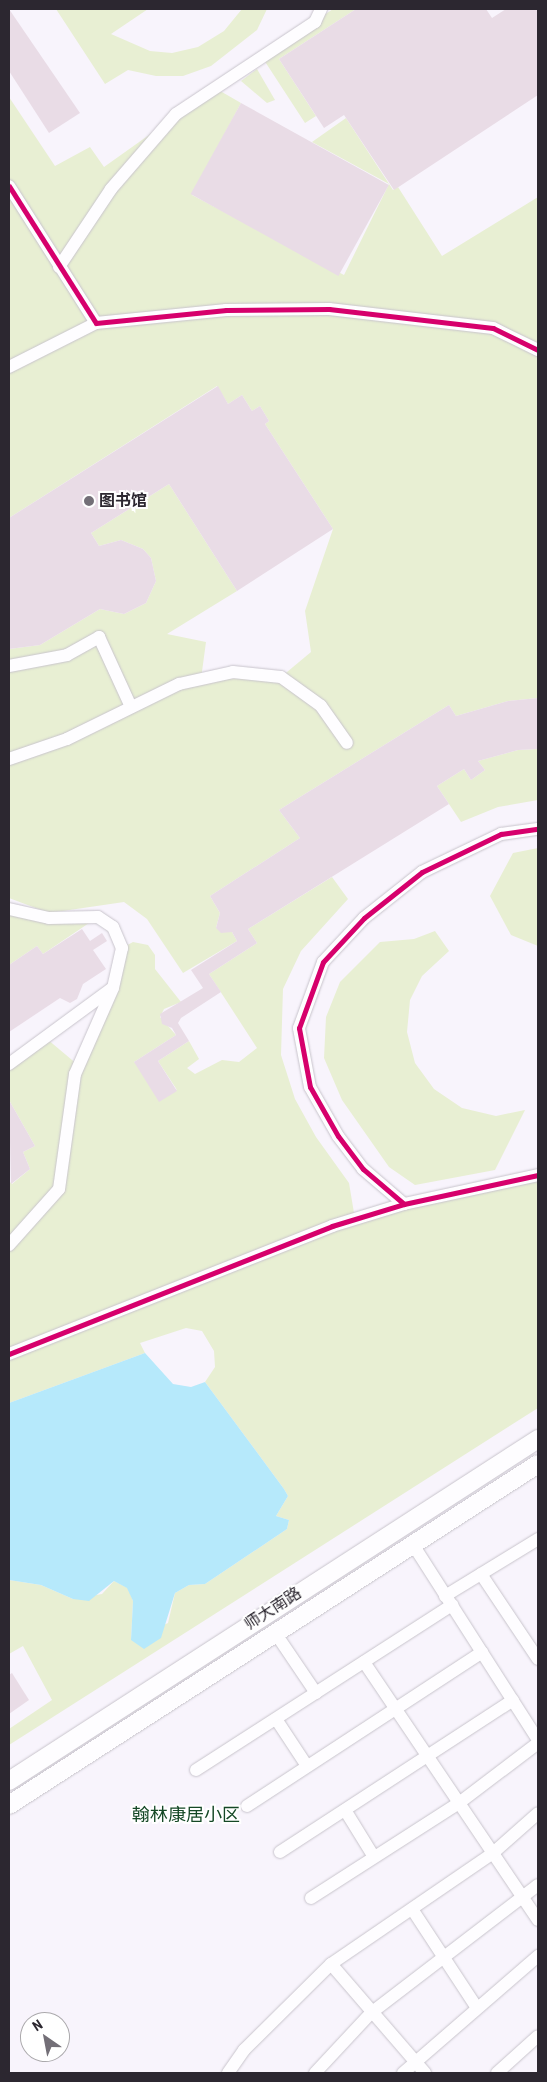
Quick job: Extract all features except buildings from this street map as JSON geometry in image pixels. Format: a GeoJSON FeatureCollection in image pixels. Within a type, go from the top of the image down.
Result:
{"type":"FeatureCollection","features":[{"type":"Feature","properties":{"kind":"main road","name":"师大南路"},"geometry":{"type":"LineString","coordinates":[[9,1781],[538,1439]]}},
{"type":"Feature","properties":{"kind":"main road","name":"师大南路"},"geometry":{"type":"LineString","coordinates":[[9,1805],[274,1631],[538,1464]]}},
{"type":"Feature","properties":{"kind":"street"},"geometry":{"type":"LineString","coordinates":[[59,267],[111,189],[176,114],[315,22],[321,9]]}},
{"type":"Feature","properties":{"kind":"street"},"geometry":{"type":"LineString","coordinates":[[9,186],[96,323]]}},
{"type":"Feature","properties":{"kind":"street"},"geometry":{"type":"LineString","coordinates":[[9,367],[96,323],[226,310],[329,309],[493,328],[538,350]]}},
{"type":"Feature","properties":{"kind":"street"},"geometry":{"type":"LineString","coordinates":[[9,666],[67,655],[99,637],[131,708]]}},
{"type":"Feature","properties":{"kind":"street"},"geometry":{"type":"LineString","coordinates":[[9,759],[67,739],[179,684],[225,674],[281,677],[321,706],[347,742]]}},
{"type":"Feature","properties":{"kind":"street"},"geometry":{"type":"LineString","coordinates":[[404,1204],[363,1169],[338,1136],[310,1087],[299,1028],[323,962],[364,918],[422,872],[501,834],[538,829]]}},
{"type":"Feature","properties":{"kind":"street"},"geometry":{"type":"LineString","coordinates":[[9,909],[50,918],[98,917],[113,927],[122,948],[113,988],[75,1074],[59,1189],[9,1245]]}},
{"type":"Feature","properties":{"kind":"street"},"geometry":{"type":"LineString","coordinates":[[9,1064],[113,988]]}},
{"type":"Feature","properties":{"kind":"street"},"geometry":{"type":"LineString","coordinates":[[9,1354],[332,1226],[404,1204],[538,1175]]}},
{"type":"Feature","properties":{"kind":"street"},"geometry":{"type":"LineString","coordinates":[[196,1770],[364,1662],[449,1601],[481,1574],[538,1539]]}},
{"type":"Feature","properties":{"kind":"street"},"geometry":{"type":"LineString","coordinates":[[310,1898],[459,1804],[538,1741],[412,1543]]}},
{"type":"Feature","properties":{"kind":"street"},"geometry":{"type":"LineString","coordinates":[[481,1574],[533,1640],[538,1659]]}},
{"type":"Feature","properties":{"kind":"street"},"geometry":{"type":"LineString","coordinates":[[274,1631],[316,1693]]}},
{"type":"Feature","properties":{"kind":"street"},"geometry":{"type":"LineString","coordinates":[[247,1806],[482,1652]]}},
{"type":"Feature","properties":{"kind":"street"},"geometry":{"type":"LineString","coordinates":[[364,1662],[538,1920]]}},
{"type":"Feature","properties":{"kind":"street"},"geometry":{"type":"LineString","coordinates":[[280,1852],[513,1700]]}},
{"type":"Feature","properties":{"kind":"street"},"geometry":{"type":"LineString","coordinates":[[276,1719],[307,1766]]}},
{"type":"Feature","properties":{"kind":"street"},"geometry":{"type":"LineString","coordinates":[[345,1810],[374,1857]]}},
{"type":"Feature","properties":{"kind":"street"},"geometry":{"type":"LineString","coordinates":[[228,2073],[244,2050],[331,1964],[493,1853],[538,1813]]}},
{"type":"Feature","properties":{"kind":"street"},"geometry":{"type":"LineString","coordinates":[[314,2073],[370,2013],[538,1885]]}},
{"type":"Feature","properties":{"kind":"street"},"geometry":{"type":"LineString","coordinates":[[412,1909],[477,2008]]}},
{"type":"Feature","properties":{"kind":"street"},"geometry":{"type":"LineString","coordinates":[[403,2073],[538,1956]]}},
{"type":"Feature","properties":{"kind":"street"},"geometry":{"type":"LineString","coordinates":[[331,1964],[370,2013],[425,2073]]}},
{"type":"Feature","properties":{"kind":"street"},"geometry":{"type":"LineString","coordinates":[[497,2073],[538,2036]]}},
{"type":"Feature","properties":{"kind":"green space"},"geometry":{"type":"Polygon","coordinates":[[[56,9],[148,9],[111,34],[150,51],[172,53],[198,47],[224,31],[242,9],[267,9],[257,30],[211,66],[183,76],[156,76],[128,70],[105,84],[56,9]]]}},
{"type":"Feature","properties":{"kind":"green space"},"geometry":{"type":"Polygon","coordinates":[[[333,9],[356,9],[279,59],[316,116],[305,123],[262,57],[333,9]]]}},
{"type":"Feature","properties":{"kind":"green space"},"geometry":{"type":"Polygon","coordinates":[[[257,69],[275,100],[267,103],[241,81],[257,69]]]}},
{"type":"Feature","properties":{"kind":"green space"},"geometry":{"type":"Polygon","coordinates":[[[215,88],[241,103],[192,195],[344,275],[389,184],[312,142],[346,118],[393,190],[398,187],[442,256],[538,197],[538,698],[508,701],[456,716],[449,705],[279,810],[300,838],[210,896],[220,913],[216,928],[232,932],[237,941],[183,973],[147,919],[124,902],[49,913],[9,898],[9,649],[40,645],[100,609],[124,614],[146,603],[156,581],[151,558],[143,549],[121,540],[99,546],[91,533],[169,484],[237,591],[167,634],[206,642],[201,679],[281,677],[311,652],[305,611],[333,529],[265,424],[269,421],[260,406],[252,411],[242,395],[228,404],[217,386],[9,518],[9,97],[55,166],[90,147],[104,167],[215,88]]]}},
{"type":"Feature","properties":{"kind":"green space"},"geometry":{"type":"Polygon","coordinates":[[[538,749],[538,800],[498,807],[461,822],[437,786],[464,769],[471,780],[485,770],[478,761],[518,750],[538,749]]]}},
{"type":"Feature","properties":{"kind":"green space"},"geometry":{"type":"Polygon","coordinates":[[[538,848],[538,946],[511,935],[490,896],[513,853],[538,848]]]}},
{"type":"Feature","properties":{"kind":"green space"},"geometry":{"type":"Polygon","coordinates":[[[332,877],[348,899],[301,951],[283,989],[281,1055],[295,1099],[316,1137],[349,1183],[355,1219],[538,1177],[538,1408],[9,1745],[9,1729],[52,1700],[23,1646],[9,1654],[9,1580],[41,1585],[73,1599],[102,1594],[114,1581],[128,1588],[133,1601],[131,1640],[168,1623],[175,1593],[189,1585],[205,1584],[287,1529],[289,1520],[276,1516],[288,1496],[284,1489],[205,1382],[215,1367],[214,1351],[202,1331],[186,1328],[140,1343],[145,1353],[9,1403],[9,1181],[12,1184],[30,1169],[23,1152],[35,1146],[9,1100],[9,1064],[47,1039],[78,1065],[122,948],[133,942],[148,945],[155,955],[155,969],[181,1002],[164,1009],[160,1017],[176,1035],[134,1062],[177,1090],[158,1061],[189,1041],[199,1059],[187,1068],[195,1074],[222,1060],[239,1062],[257,1048],[209,974],[257,943],[248,929],[332,877]]]}},
{"type":"Feature","properties":{"kind":"green space"},"geometry":{"type":"Polygon","coordinates":[[[9,909],[98,917],[43,954],[37,946],[9,965],[9,909]]]}},
{"type":"Feature","properties":{"kind":"green space"},"geometry":{"type":"Polygon","coordinates":[[[435,931],[449,951],[422,976],[410,1000],[407,1032],[415,1063],[434,1089],[462,1108],[496,1116],[525,1110],[495,1170],[415,1185],[389,1167],[342,1100],[324,1058],[326,1017],[340,982],[380,942],[414,939],[435,931]]]}},
{"type":"Feature","properties":{"kind":"water"},"geometry":{"type":"Polygon","coordinates":[[[145,1353],[173,1384],[191,1387],[205,1382],[284,1489],[288,1496],[276,1516],[289,1520],[287,1529],[205,1584],[189,1585],[175,1593],[161,1638],[144,1649],[131,1640],[133,1601],[127,1588],[114,1581],[89,1601],[73,1599],[41,1585],[9,1580],[9,1403],[145,1353]]]}},
{"type":"Feature","properties":{"kind":"cycle path"},"geometry":{"type":"LineString","coordinates":[[9,186],[96,323],[226,310],[329,309],[493,328],[538,350]]}},
{"type":"Feature","properties":{"kind":"cycle path"},"geometry":{"type":"LineString","coordinates":[[404,1204],[363,1169],[338,1136],[310,1087],[299,1028],[323,962],[364,918],[422,872],[501,834],[538,829]]}},
{"type":"Feature","properties":{"kind":"cycle path"},"geometry":{"type":"LineString","coordinates":[[9,1354],[332,1226],[404,1204],[538,1175]]}},
{"type":"Feature","properties":{"kind":"place","name":"图书馆"},"geometry":{"type":"Point","coordinates":[89,501]}},
{"type":"Feature","properties":{"kind":"district","name":"翰林康居小区"},"geometry":{"type":"Point","coordinates":[186,1815]}}]}
